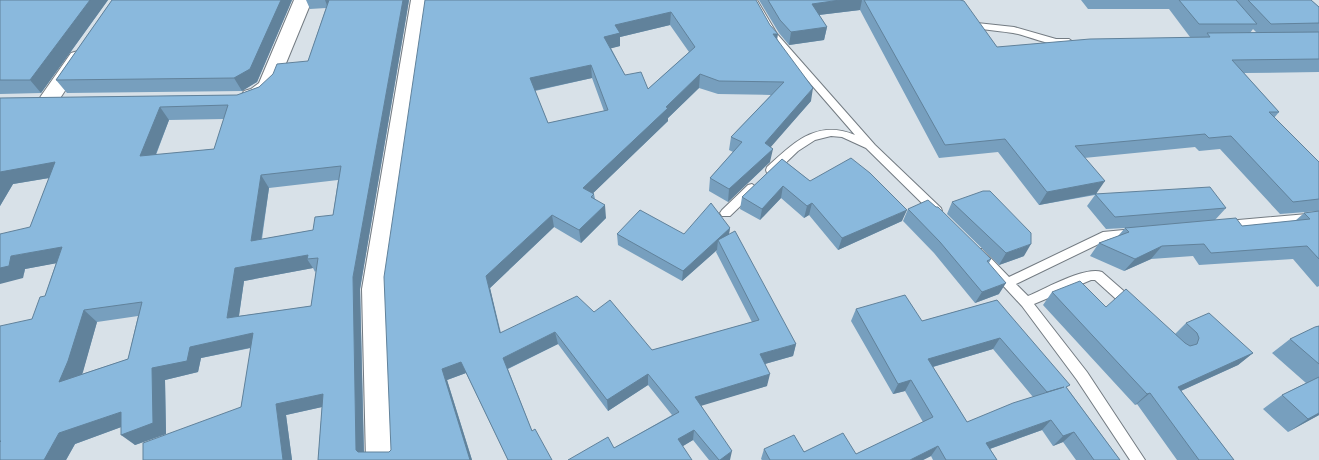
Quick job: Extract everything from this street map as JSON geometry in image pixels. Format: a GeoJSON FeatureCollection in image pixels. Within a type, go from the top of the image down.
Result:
{"type":"FeatureCollection","features":[{"type":"Feature","properties":{"kind":"street"},"geometry":{"type":"LineString","coordinates":[[234,99],[258,94],[268,86],[302,0]]}},
{"type":"Feature","properties":{"kind":"street"},"geometry":{"type":"LineString","coordinates":[[381,460],[375,289],[420,0]]}},
{"type":"Feature","properties":{"kind":"street"},"geometry":{"type":"LineString","coordinates":[[68,101],[38,101],[91,39]]}},
{"type":"Feature","properties":{"kind":"lane"},"geometry":{"type":"LineString","coordinates":[[753,0],[774,34],[871,147],[947,221]]}},
{"type":"Feature","properties":{"kind":"lane"},"geometry":{"type":"LineString","coordinates":[[963,10],[974,25],[1014,30],[1056,42],[1076,42]]}},
{"type":"Feature","properties":{"kind":"lane"},"geometry":{"type":"LineString","coordinates":[[726,213],[803,140],[821,133],[842,134],[871,147]]}},
{"type":"Feature","properties":{"kind":"lane"},"geometry":{"type":"LineString","coordinates":[[1213,226],[1319,217]]}},
{"type":"Feature","properties":{"kind":"lane"},"geometry":{"type":"LineString","coordinates":[[1009,282],[1107,235],[1146,232]]}},
{"type":"Feature","properties":{"kind":"lane"},"geometry":{"type":"LineString","coordinates":[[968,242],[1009,282],[1026,302],[1082,376],[1138,460]]}},
{"type":"Feature","properties":{"kind":"lane"},"geometry":{"type":"LineString","coordinates":[[1026,302],[1090,275],[1098,275],[1138,312]]}},
{"type":"Feature","properties":{"kind":"building"},"geometry":{"type":"Polygon","coordinates":[[[0,0],[90,0],[30,80],[0,80],[0,0]]]}},
{"type":"Feature","properties":{"kind":"building"},"geometry":{"type":"Polygon","coordinates":[[[112,0],[281,0],[250,69],[234,78],[56,80],[112,0]]]}},
{"type":"Feature","properties":{"kind":"building"},"geometry":{"type":"Polygon","coordinates":[[[329,0],[403,0],[353,277],[356,450],[358,452],[389,452],[391,450],[384,277],[425,0],[756,0],[770,25],[778,34],[773,34],[813,88],[765,143],[773,149],[729,189],[710,178],[742,142],[731,137],[784,82],[719,81],[700,74],[666,107],[668,108],[583,188],[594,194],[591,197],[605,205],[579,230],[552,215],[486,276],[500,333],[577,296],[594,312],[610,300],[652,350],[759,320],[718,240],[735,231],[796,344],[760,354],[770,374],[695,397],[732,451],[719,460],[694,430],[678,439],[692,460],[568,460],[608,437],[614,448],[679,412],[648,374],[607,400],[555,332],[503,358],[532,431],[535,429],[552,460],[508,460],[461,362],[442,369],[470,460],[318,460],[323,394],[276,404],[283,460],[143,460],[143,443],[241,407],[253,333],[190,347],[187,361],[152,368],[153,423],[121,435],[121,412],[59,433],[44,460],[0,460],[0,326],[32,319],[40,297],[45,296],[62,247],[11,256],[9,266],[0,268],[0,234],[30,227],[55,162],[0,172],[0,98],[237,95],[259,87],[273,74],[277,64],[308,61],[329,0]],[[671,12],[615,25],[620,33],[604,37],[625,75],[641,72],[648,89],[695,47],[671,12]],[[591,65],[530,78],[548,123],[608,110],[591,65]],[[228,105],[160,107],[140,156],[214,149],[228,105]],[[341,166],[261,175],[251,241],[313,230],[315,217],[333,215],[341,166]],[[308,255],[235,268],[227,318],[311,306],[318,258],[307,259],[308,255]],[[142,302],[84,310],[68,361],[59,382],[128,359],[142,302]]]}},
{"type":"Feature","properties":{"kind":"building"},"geometry":{"type":"Polygon","coordinates":[[[768,0],[840,0],[812,4],[827,27],[791,32],[780,20],[768,0]]]}},
{"type":"Feature","properties":{"kind":"building"},"geometry":{"type":"Polygon","coordinates":[[[864,0],[964,1],[997,47],[1090,39],[1210,37],[1207,33],[1319,32],[1319,59],[1232,60],[1279,112],[1269,112],[1319,162],[1319,199],[1293,202],[1231,136],[1209,138],[1205,134],[1075,146],[1105,181],[1047,192],[1005,139],[945,145],[864,0]]]}},
{"type":"Feature","properties":{"kind":"building"},"geometry":{"type":"Polygon","coordinates":[[[1179,0],[1236,0],[1257,24],[1199,24],[1179,0]]]}},
{"type":"Feature","properties":{"kind":"building"},"geometry":{"type":"Polygon","coordinates":[[[1248,0],[1311,0],[1319,7],[1319,23],[1271,24],[1248,0]]]}},
{"type":"Feature","properties":{"kind":"building"},"geometry":{"type":"Polygon","coordinates":[[[851,158],[870,173],[907,210],[842,238],[812,203],[807,206],[783,186],[762,209],[742,197],[782,159],[810,181],[851,158]]]}},
{"type":"Feature","properties":{"kind":"building"},"geometry":{"type":"Polygon","coordinates":[[[1210,187],[1226,208],[1115,217],[1095,194],[1210,187]]]}},
{"type":"Feature","properties":{"kind":"building"},"geometry":{"type":"Polygon","coordinates":[[[983,191],[990,191],[1031,233],[1031,244],[1006,253],[952,202],[983,191]]]}},
{"type":"Feature","properties":{"kind":"building"},"geometry":{"type":"Polygon","coordinates":[[[928,200],[938,207],[991,259],[987,261],[1006,283],[982,292],[940,242],[908,209],[928,200]]]}},
{"type":"Feature","properties":{"kind":"building"},"geometry":{"type":"Polygon","coordinates":[[[711,203],[730,228],[683,271],[617,234],[640,210],[684,234],[711,203]]]}},
{"type":"Feature","properties":{"kind":"building"},"geometry":{"type":"Polygon","coordinates":[[[1319,211],[1319,259],[1307,246],[1211,253],[1204,244],[1162,246],[1135,259],[1099,243],[1129,232],[1125,228],[1236,218],[1242,226],[1310,219],[1304,213],[1319,211]]]}},
{"type":"Feature","properties":{"kind":"building"},"geometry":{"type":"Polygon","coordinates":[[[1080,281],[1106,307],[1126,289],[1190,346],[1197,344],[1199,338],[1197,333],[1186,323],[1209,313],[1253,353],[1178,387],[1234,460],[1199,460],[1150,393],[1147,394],[1052,292],[1080,281]]]}},
{"type":"Feature","properties":{"kind":"building"},"geometry":{"type":"Polygon","coordinates":[[[905,295],[922,321],[997,300],[1070,385],[1066,387],[1120,460],[1094,460],[1074,432],[1063,436],[1051,420],[986,443],[997,460],[946,460],[938,446],[910,460],[770,460],[764,449],[794,435],[804,452],[843,433],[856,454],[933,417],[911,380],[898,384],[856,309],[905,295]],[[1000,338],[928,359],[967,422],[1013,403],[1064,387],[1047,392],[1000,338]]]}},
{"type":"Feature","properties":{"kind":"building"},"geometry":{"type":"Polygon","coordinates":[[[1319,326],[1319,364],[1290,339],[1319,326]]]}},
{"type":"Feature","properties":{"kind":"building"},"geometry":{"type":"Polygon","coordinates":[[[1319,377],[1319,413],[1308,419],[1282,395],[1319,377]]]}}]}
